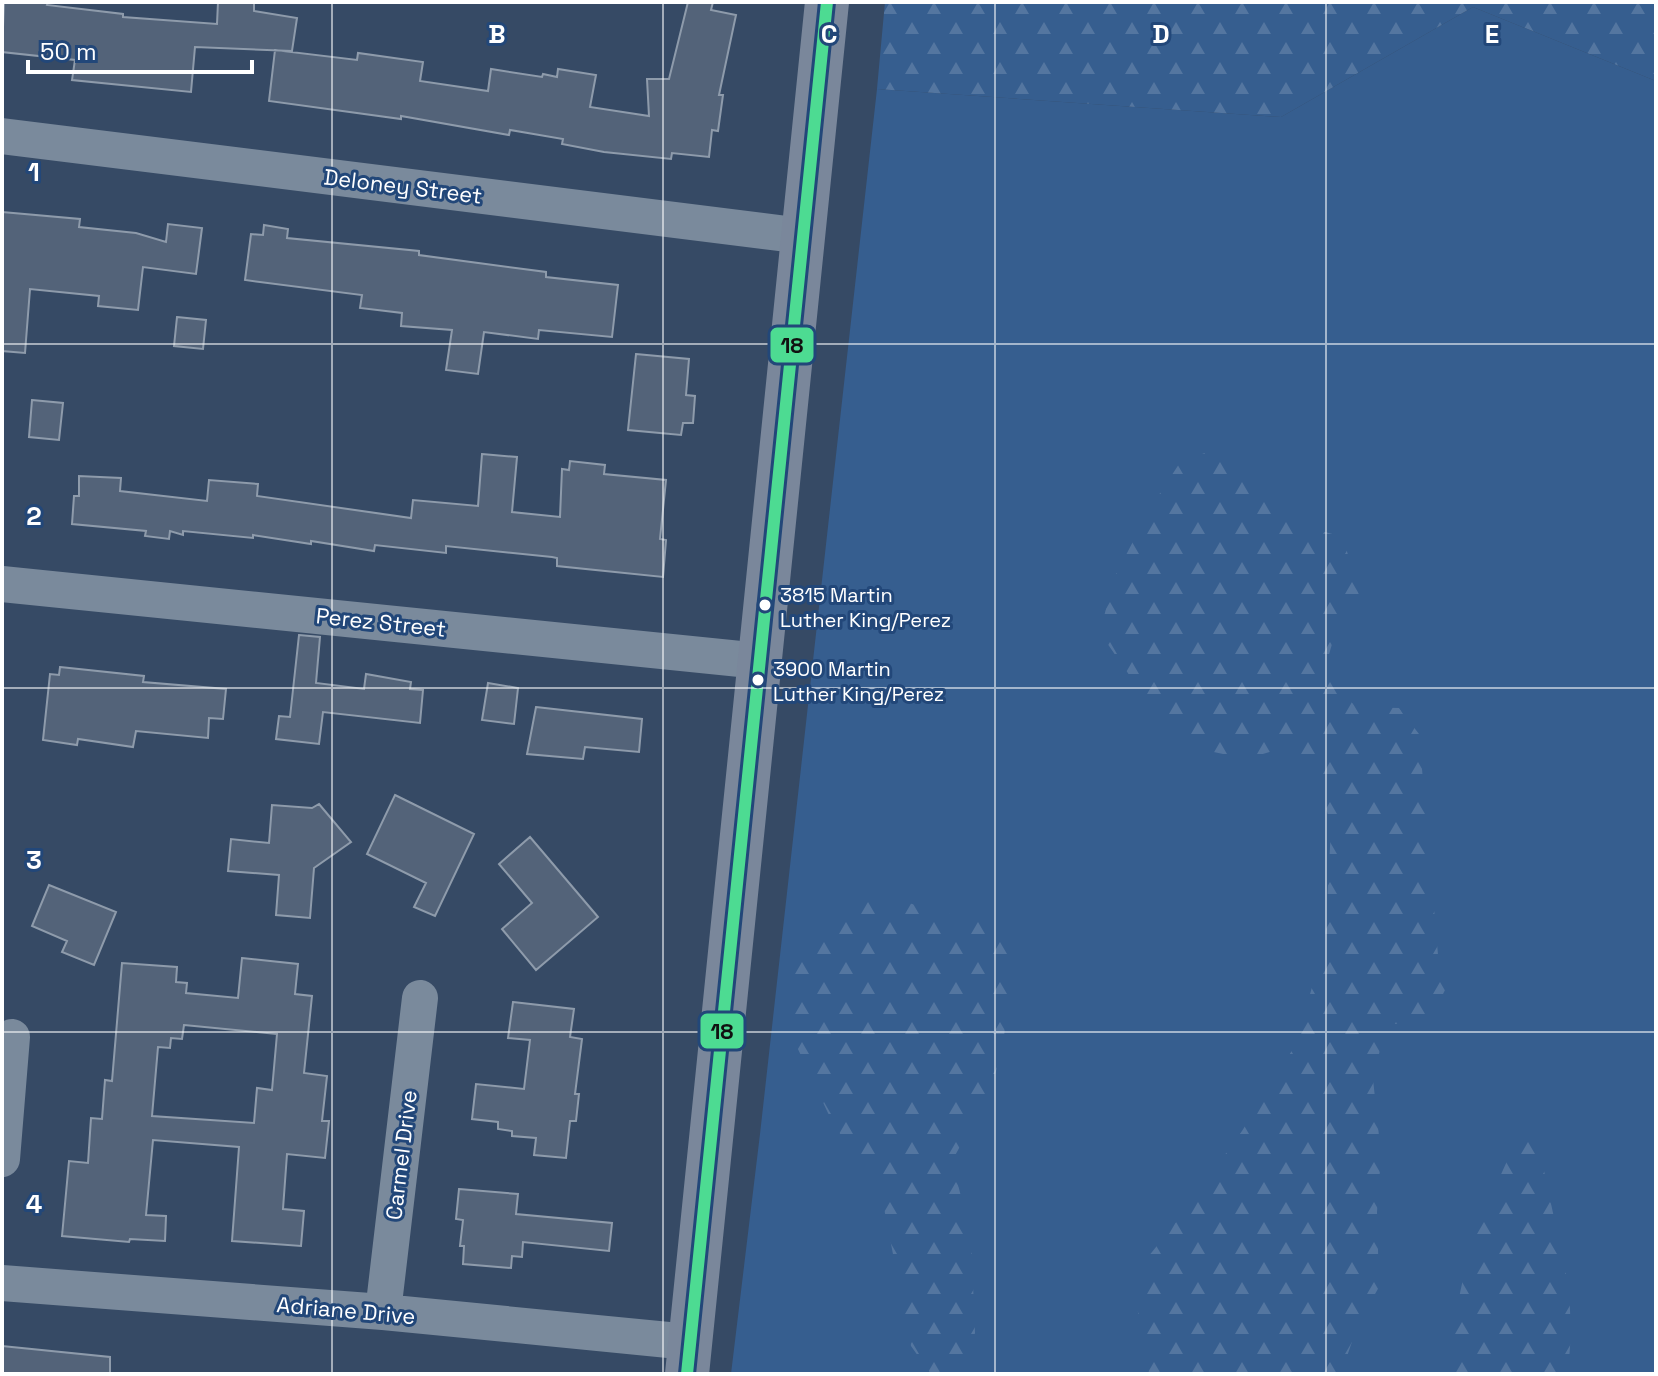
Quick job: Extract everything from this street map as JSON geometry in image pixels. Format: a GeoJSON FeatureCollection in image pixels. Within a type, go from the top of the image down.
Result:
{"type":"FeatureCollection","features":[{"type":"Feature","properties":{"kind":"main road"},"geometry":{"type":"LineString","coordinates":[[688,1358],[827,2]]}},
{"type":"Feature","properties":{"kind":"street","name":"Deloney Street"},"geometry":{"type":"LineString","coordinates":[[2,136],[803,236]]}},
{"type":"Feature","properties":{"kind":"street","name":"Perez Street"},"geometry":{"type":"LineString","coordinates":[[2,584],[760,661]]}},
{"type":"Feature","properties":{"kind":"street","name":"Carmel Drive"},"geometry":{"type":"LineString","coordinates":[[383,1312],[420,998]]}},
{"type":"Feature","properties":{"kind":"street"},"geometry":{"type":"LineString","coordinates":[[2,1159],[12,1037]]}},
{"type":"Feature","properties":{"kind":"street","name":"Adriane Drive"},"geometry":{"type":"LineString","coordinates":[[2,1283],[383,1312],[688,1358]]}},
{"type":"Feature","properties":{"kind":"green space"},"geometry":{"type":"Polygon","coordinates":[[[885,2],[1656,2],[1656,81],[1473,7],[1281,117],[877,89],[885,2]]]}},
{"type":"Feature","properties":{"kind":"green space"},"geometry":{"type":"Polygon","coordinates":[[[1473,7],[1656,81],[1656,1374],[731,1374],[877,89],[1281,117],[1473,7]]]}},
{"type":"Feature","properties":{"kind":"green space"},"geometry":{"type":"Polygon","coordinates":[[[1226,446],[1279,519],[1343,537],[1363,609],[1334,637],[1324,672],[1356,707],[1399,708],[1419,734],[1438,955],[1446,988],[1430,1020],[1386,1025],[1373,1079],[1381,1155],[1377,1212],[1379,1287],[1358,1324],[1341,1374],[1149,1374],[1136,1301],[1148,1257],[1242,1131],[1296,1044],[1325,941],[1331,828],[1317,771],[1283,748],[1246,759],[1200,749],[1139,689],[1100,633],[1113,580],[1151,507],[1181,461],[1226,446]]]}},
{"type":"Feature","properties":{"kind":"green space"},"geometry":{"type":"Polygon","coordinates":[[[886,897],[961,917],[998,921],[1011,966],[1004,1037],[992,1088],[952,1161],[971,1236],[975,1333],[964,1363],[938,1374],[931,1374],[911,1346],[882,1198],[861,1170],[828,1113],[789,1030],[788,977],[802,945],[829,920],[861,904],[886,897]]]}},
{"type":"Feature","properties":{"kind":"green space"},"geometry":{"type":"Polygon","coordinates":[[[1521,1132],[1528,1134],[1540,1152],[1569,1288],[1571,1333],[1568,1374],[1455,1374],[1454,1343],[1463,1280],[1482,1219],[1521,1132]]]}},
{"type":"Feature","properties":{"kind":"building"},"geometry":{"type":"Polygon","coordinates":[[[4,2],[48,2],[47,5],[123,14],[123,17],[217,24],[218,2],[254,2],[254,11],[297,18],[292,51],[195,47],[191,92],[72,80],[75,60],[2,52],[4,2]]]}},
{"type":"Feature","properties":{"kind":"building"},"geometry":{"type":"Polygon","coordinates":[[[688,2],[713,2],[711,10],[736,15],[719,95],[723,95],[718,131],[712,130],[709,157],[672,153],[671,159],[604,152],[562,144],[563,139],[510,130],[509,135],[401,116],[401,119],[269,101],[275,50],[357,60],[358,53],[423,62],[420,81],[488,91],[491,69],[542,77],[543,74],[557,77],[558,69],[596,75],[590,107],[649,116],[647,79],[669,79],[688,2]]]}},
{"type":"Feature","properties":{"kind":"building"},"geometry":{"type":"Polygon","coordinates":[[[2,212],[80,219],[79,227],[136,233],[166,242],[168,224],[202,228],[196,274],[143,267],[138,310],[98,306],[99,296],[30,289],[25,353],[2,351],[2,212]]]}},
{"type":"Feature","properties":{"kind":"building"},"geometry":{"type":"Polygon","coordinates":[[[264,225],[288,229],[287,238],[419,251],[419,255],[546,272],[546,277],[618,285],[612,337],[539,330],[538,339],[484,332],[478,374],[446,370],[452,330],[401,326],[402,313],[360,308],[362,295],[245,280],[251,234],[263,235],[264,225]]]}},
{"type":"Feature","properties":{"kind":"building"},"geometry":{"type":"Polygon","coordinates":[[[177,317],[206,320],[203,349],[174,346],[177,317]]]}},
{"type":"Feature","properties":{"kind":"building"},"geometry":{"type":"Polygon","coordinates":[[[636,354],[689,359],[686,395],[695,396],[693,423],[683,423],[681,435],[628,430],[636,354]]]}},
{"type":"Feature","properties":{"kind":"building"},"geometry":{"type":"Polygon","coordinates":[[[32,400],[63,403],[59,440],[29,437],[32,400]]]}},
{"type":"Feature","properties":{"kind":"building"},"geometry":{"type":"Polygon","coordinates":[[[482,454],[517,457],[512,512],[560,517],[562,469],[569,470],[570,461],[605,465],[604,474],[666,480],[660,539],[666,540],[663,577],[557,566],[557,558],[552,557],[446,546],[446,553],[375,545],[374,551],[311,541],[311,544],[253,535],[253,538],[183,531],[183,535],[170,531],[169,539],[145,536],[146,531],[72,524],[74,496],[79,496],[79,476],[121,478],[120,491],[207,501],[209,480],[258,484],[257,496],[411,518],[413,500],[478,506],[482,454]]]}},
{"type":"Feature","properties":{"kind":"building"},"geometry":{"type":"Polygon","coordinates":[[[299,635],[320,637],[316,683],[364,689],[366,674],[411,682],[410,689],[423,690],[420,723],[323,712],[319,744],[276,739],[279,716],[290,717],[299,635]]]}},
{"type":"Feature","properties":{"kind":"building"},"geometry":{"type":"Polygon","coordinates":[[[60,667],[144,676],[143,682],[226,689],[223,719],[209,718],[208,738],[136,731],[133,747],[78,739],[77,745],[43,740],[50,674],[59,675],[60,667]]]}},
{"type":"Feature","properties":{"kind":"building"},"geometry":{"type":"Polygon","coordinates":[[[488,683],[518,688],[514,724],[482,720],[488,683]]]}},
{"type":"Feature","properties":{"kind":"building"},"geometry":{"type":"Polygon","coordinates":[[[536,707],[642,719],[639,752],[585,747],[583,759],[527,754],[536,707]]]}},
{"type":"Feature","properties":{"kind":"building"},"geometry":{"type":"Polygon","coordinates":[[[395,795],[474,834],[435,916],[414,907],[426,883],[367,854],[395,795]]]}},
{"type":"Feature","properties":{"kind":"building"},"geometry":{"type":"Polygon","coordinates":[[[319,804],[351,842],[314,868],[310,918],[276,915],[279,875],[228,871],[231,839],[269,843],[272,805],[312,808],[319,804]]]}},
{"type":"Feature","properties":{"kind":"building"},"geometry":{"type":"Polygon","coordinates":[[[530,837],[598,917],[536,970],[502,929],[532,903],[499,864],[530,837]]]}},
{"type":"Feature","properties":{"kind":"building"},"geometry":{"type":"Polygon","coordinates":[[[49,885],[116,912],[94,965],[62,952],[67,941],[32,926],[49,885]]]}},
{"type":"Feature","properties":{"kind":"building"},"geometry":{"type":"Polygon","coordinates":[[[242,958],[298,964],[295,994],[312,996],[304,1073],[327,1076],[322,1121],[329,1121],[325,1158],[287,1154],[283,1209],[304,1211],[301,1246],[232,1241],[239,1147],[153,1140],[146,1215],[166,1216],[165,1241],[130,1239],[129,1242],[62,1236],[69,1161],[88,1163],[91,1118],[102,1119],[105,1080],[112,1081],[122,963],[177,967],[176,982],[187,983],[186,993],[238,998],[242,958]],[[184,1025],[182,1039],[171,1038],[170,1048],[158,1047],[152,1116],[254,1123],[257,1088],[272,1090],[277,1034],[184,1025]]]}},
{"type":"Feature","properties":{"kind":"building"},"geometry":{"type":"Polygon","coordinates":[[[513,1002],[574,1009],[570,1037],[582,1039],[575,1094],[579,1094],[576,1121],[570,1121],[566,1158],[534,1155],[536,1138],[512,1136],[512,1131],[498,1129],[498,1122],[472,1119],[476,1084],[524,1089],[530,1040],[508,1038],[513,1002]]]}},
{"type":"Feature","properties":{"kind":"building"},"geometry":{"type":"Polygon","coordinates":[[[459,1189],[518,1194],[516,1214],[612,1223],[609,1251],[523,1242],[522,1257],[512,1256],[511,1268],[463,1264],[464,1246],[460,1246],[463,1220],[456,1219],[459,1189]]]}},
{"type":"Feature","properties":{"kind":"building"},"geometry":{"type":"Polygon","coordinates":[[[2,1346],[110,1357],[110,1374],[2,1374],[2,1346]]]}},
{"type":"Feature","properties":{"kind":"transit line","name":"18"},"geometry":{"type":"LineString","coordinates":[[687,1374],[827,2]]}},
{"type":"Feature","properties":{"kind":"place","name":"3815 Martin Luther King/Perez"},"geometry":{"type":"Point","coordinates":[765,605]}},
{"type":"Feature","properties":{"kind":"place","name":"3900 Martin Luther King/Perez"},"geometry":{"type":"Point","coordinates":[758,680]}}]}
